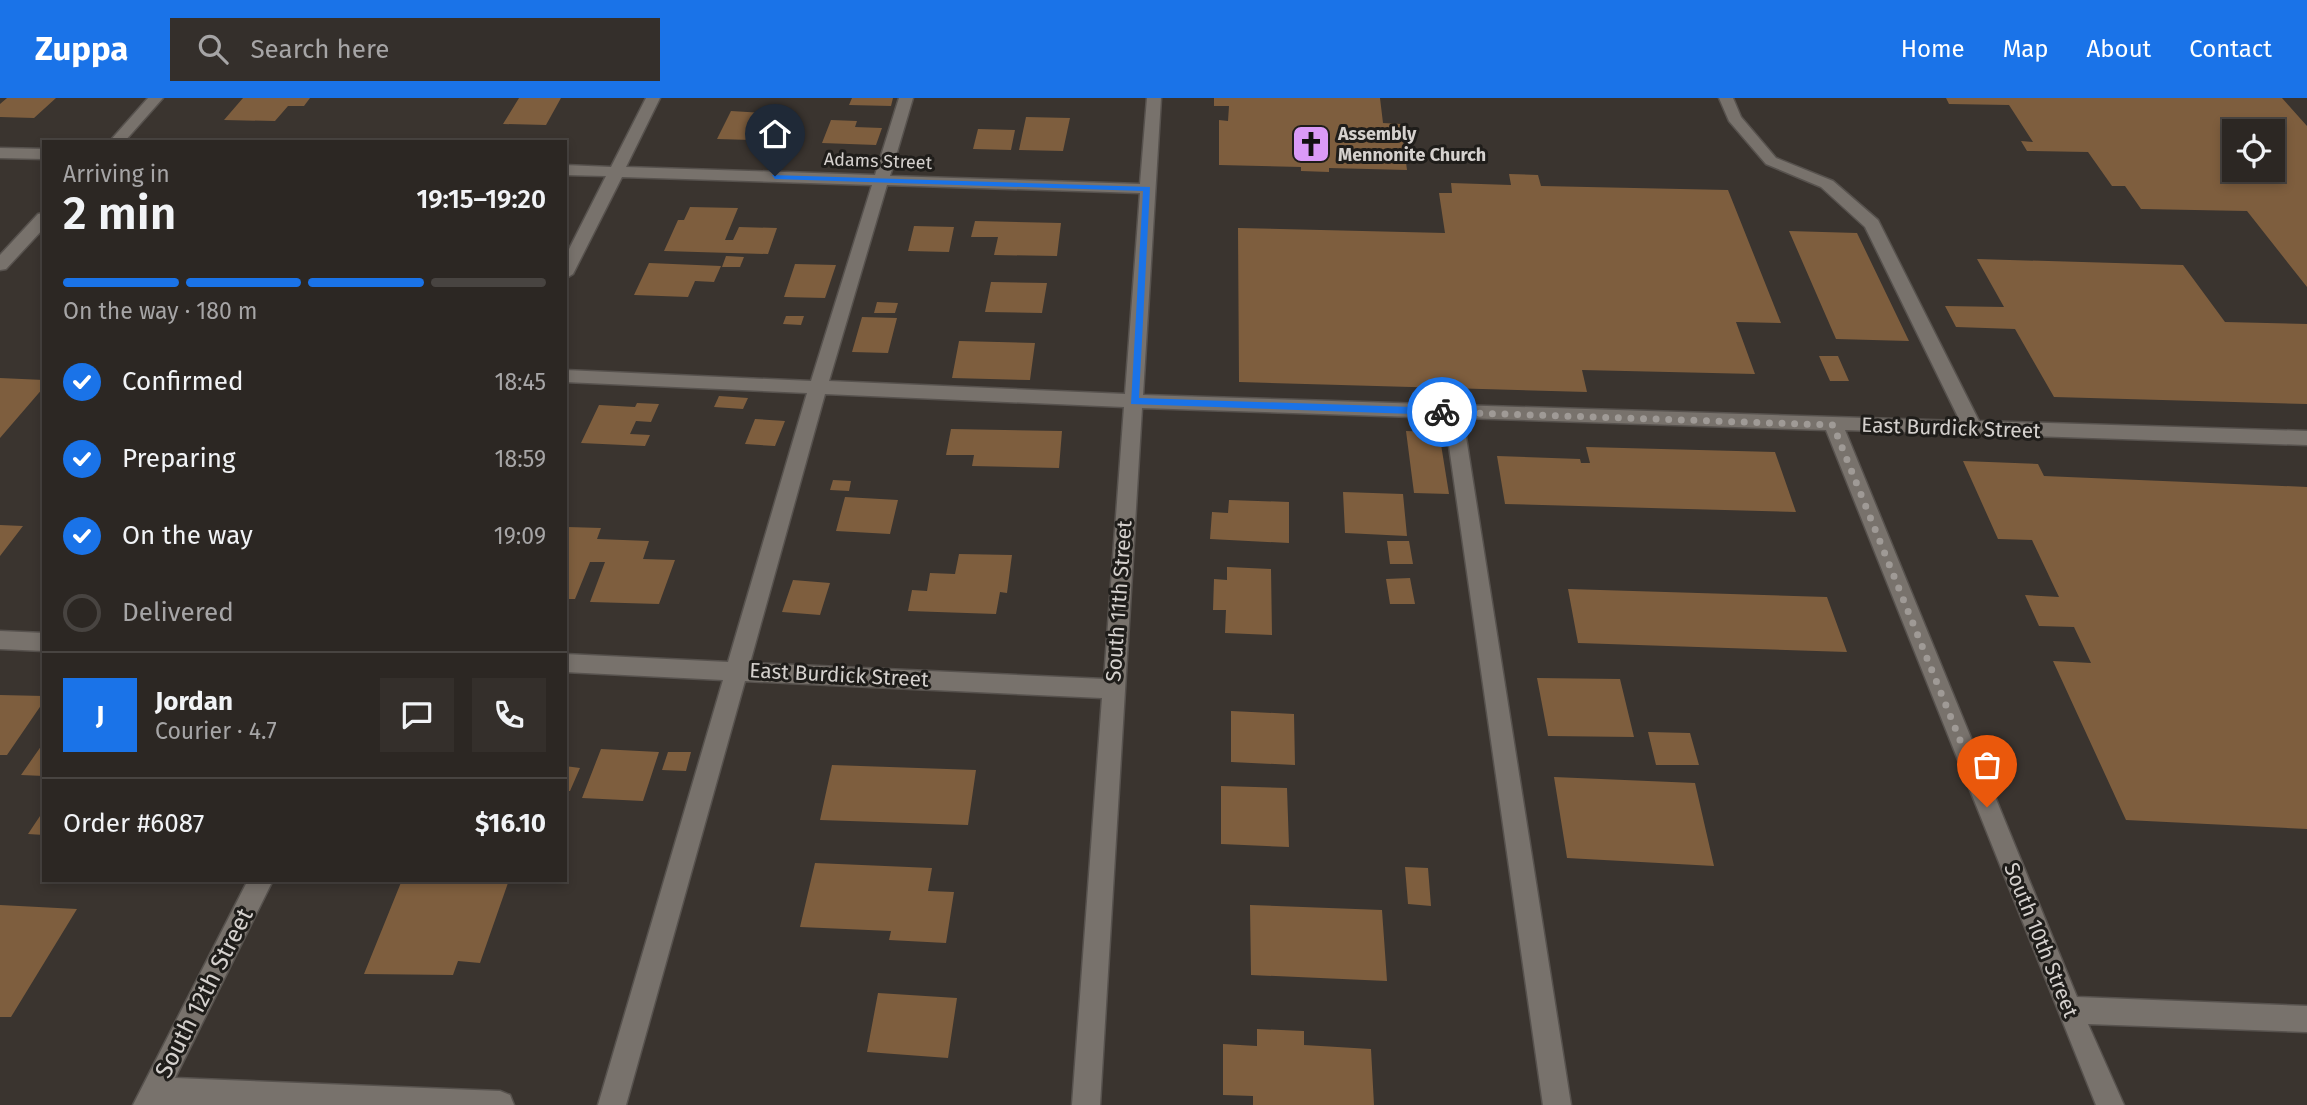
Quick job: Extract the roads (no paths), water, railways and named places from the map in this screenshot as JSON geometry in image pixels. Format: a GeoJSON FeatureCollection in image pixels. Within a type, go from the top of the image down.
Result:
{"type":"FeatureCollection","features":[{"type":"Feature","properties":{"kind":"street"},"geometry":{"type":"LineString","coordinates":[[118,140],[156,98]]}},
{"type":"Feature","properties":{"kind":"street"},"geometry":{"type":"LineString","coordinates":[[567,270],[653,98]]}},
{"type":"Feature","properties":{"kind":"street"},"geometry":{"type":"LineString","coordinates":[[612,1105],[818,388],[906,98]]}},
{"type":"Feature","properties":{"kind":"street","name":"South 11th Street"},"geometry":{"type":"LineString","coordinates":[[1086,1105],[1154,98]]}},
{"type":"Feature","properties":{"kind":"street"},"geometry":{"type":"LineString","coordinates":[[1726,98],[1734,118],[1772,161],[1827,184],[1872,224],[1973,428]]}},
{"type":"Feature","properties":{"kind":"street"},"geometry":{"type":"LineString","coordinates":[[0,153],[42,154]]}},
{"type":"Feature","properties":{"kind":"street","name":"Adams Street"},"geometry":{"type":"LineString","coordinates":[[567,170],[1147,189]]}},
{"type":"Feature","properties":{"kind":"street"},"geometry":{"type":"LineString","coordinates":[[0,265],[42,220]]}},
{"type":"Feature","properties":{"kind":"street","name":"East Burdick Street"},"geometry":{"type":"LineString","coordinates":[[567,376],[1134,402],[2307,438]]}},
{"type":"Feature","properties":{"kind":"street"},"geometry":{"type":"LineString","coordinates":[[1453,412],[1557,1105]]}},
{"type":"Feature","properties":{"kind":"street","name":"South 10th Street"},"geometry":{"type":"LineString","coordinates":[[1833,425],[2069,1010],[2110,1105]]}},
{"type":"Feature","properties":{"kind":"street"},"geometry":{"type":"LineString","coordinates":[[0,640],[42,642]]}},
{"type":"Feature","properties":{"kind":"street","name":"East Burdick Street"},"geometry":{"type":"LineString","coordinates":[[567,663],[1112,689]]}},
{"type":"Feature","properties":{"kind":"street","name":"South 12th Street"},"geometry":{"type":"LineString","coordinates":[[150,1098],[260,882]]}},
{"type":"Feature","properties":{"kind":"street"},"geometry":{"type":"LineString","coordinates":[[2069,1010],[2307,1019]]}},
{"type":"Feature","properties":{"kind":"street"},"geometry":{"type":"LineString","coordinates":[[150,1098],[500,1105]]}},
{"type":"Feature","properties":{"kind":"place","name":"Assembly Mennonite Church"},"geometry":{"type":"Point","coordinates":[1311,144]}}]}
